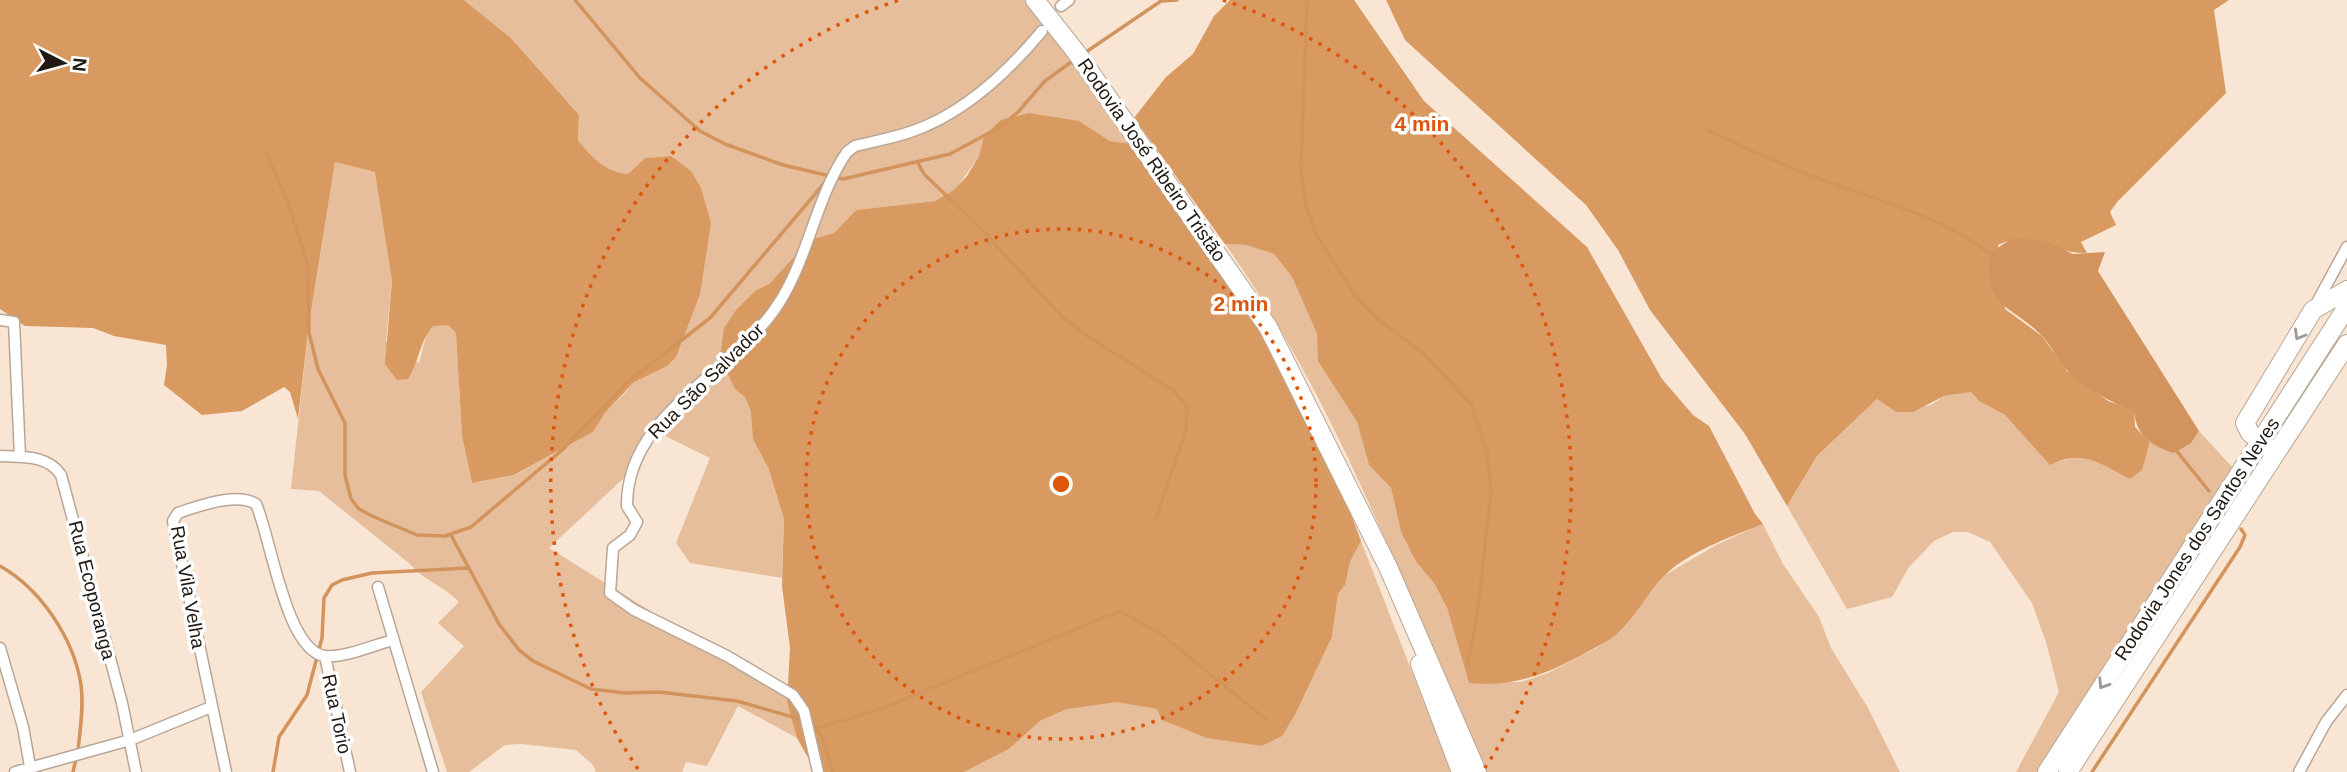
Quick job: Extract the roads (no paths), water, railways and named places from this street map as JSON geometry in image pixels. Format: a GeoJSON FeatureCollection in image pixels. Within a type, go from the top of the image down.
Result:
{"type":"FeatureCollection","features":[{"type":"Feature","properties":{"kind":"main road","name":"Rodovia José Ribeiro Tristão"},"geometry":{"type":"LineString","coordinates":[[1035,0],[1076,52],[1269,327],[1397,586],[1477,772]]}},
{"type":"Feature","properties":{"kind":"main road"},"geometry":{"type":"LineString","coordinates":[[2267,446],[2245,423],[2313,310],[2347,290]]}},
{"type":"Feature","properties":{"kind":"main road","name":"Rodovia Jones dos Santos Neves"},"geometry":{"type":"LineString","coordinates":[[2068,772],[2267,446],[2347,307]]}},
{"type":"Feature","properties":{"kind":"main road","name":"Rodovia Jones dos Santos Neves"},"geometry":{"type":"LineString","coordinates":[[2047,772],[2267,446],[2347,344]]}},
{"type":"Feature","properties":{"kind":"main road","name":"Rodovia José Ribeiro Tristão"},"geometry":{"type":"LineString","coordinates":[[1397,586],[1430,693],[1461,772]]}},
{"type":"Feature","properties":{"kind":"street","name":"Rua São Salvador"},"geometry":{"type":"LineString","coordinates":[[818,772],[804,711],[793,695],[727,656],[634,610],[611,595],[608,587],[613,548],[630,535],[637,522],[627,506],[635,460],[660,424],[755,333],[779,303],[830,184],[848,150],[916,130],[949,114],[1005,72],[1042,32]]}},
{"type":"Feature","properties":{"kind":"street"},"geometry":{"type":"LineString","coordinates":[[2313,310],[2347,247]]}},
{"type":"Feature","properties":{"kind":"street"},"geometry":{"type":"LineString","coordinates":[[6,320],[14,322],[20,457]]}},
{"type":"Feature","properties":{"kind":"street","name":"Rua Ecoporanga"},"geometry":{"type":"LineString","coordinates":[[1,458],[20,457],[50,462],[61,475],[136,772]]}},
{"type":"Feature","properties":{"kind":"street","name":"Rua Vila Velha"},"geometry":{"type":"LineString","coordinates":[[226,772],[173,521],[178,513],[233,499],[256,504],[280,586],[296,626],[307,646],[325,656]]}},
{"type":"Feature","properties":{"kind":"street"},"geometry":{"type":"LineString","coordinates":[[378,587],[433,772]]}},
{"type":"Feature","properties":{"kind":"street"},"geometry":{"type":"LineString","coordinates":[[325,656],[393,640]]}},
{"type":"Feature","properties":{"kind":"street"},"geometry":{"type":"LineString","coordinates":[[0,648],[23,727],[30,770]]}},
{"type":"Feature","properties":{"kind":"street","name":"Rua Torio"},"geometry":{"type":"LineString","coordinates":[[325,656],[349,772]]}},
{"type":"Feature","properties":{"kind":"street"},"geometry":{"type":"LineString","coordinates":[[2299,772],[2326,722],[2347,695]]}},
{"type":"Feature","properties":{"kind":"street"},"geometry":{"type":"LineString","coordinates":[[15,772],[130,740],[211,708]]}},
{"type":"Feature","properties":{"kind":"waterway"},"geometry":{"type":"LineString","coordinates":[[575,0],[640,78],[700,131],[725,144],[783,165],[843,179],[950,154],[1000,127],[1018,112],[1045,81],[1074,60]]}},
{"type":"Feature","properties":{"kind":"waterway"},"geometry":{"type":"LineString","coordinates":[[1083,54],[1161,1],[1177,0]]}},
{"type":"Feature","properties":{"kind":"waterway"},"geometry":{"type":"LineString","coordinates":[[1307,0],[1301,170],[1306,206],[1315,232],[1354,294],[1378,319],[1425,355],[1471,404],[1487,451],[1491,491],[1477,618],[1468,663]]}},
{"type":"Feature","properties":{"kind":"waterway"},"geometry":{"type":"LineString","coordinates":[[1708,130],[1806,174],[1927,218],[1972,241],[1993,256]]}},
{"type":"Feature","properties":{"kind":"waterway"},"geometry":{"type":"LineString","coordinates":[[266,152],[289,206],[308,265],[309,333],[318,369],[345,423],[345,475],[351,499],[359,509],[417,535],[445,536],[471,527],[561,451],[629,381],[710,318],[827,180]]}},
{"type":"Feature","properties":{"kind":"waterway"},"geometry":{"type":"LineString","coordinates":[[918,163],[924,174],[984,232],[1061,316],[1087,336],[1173,390],[1187,406],[1186,430],[1156,519]]}},
{"type":"Feature","properties":{"kind":"waterway"},"geometry":{"type":"LineString","coordinates":[[2175,449],[2209,491]]}},
{"type":"Feature","properties":{"kind":"waterway"},"geometry":{"type":"LineString","coordinates":[[2092,772],[2240,547],[2245,535],[2241,529]]}},
{"type":"Feature","properties":{"kind":"waterway"},"geometry":{"type":"LineString","coordinates":[[451,535],[499,624],[519,650],[533,661],[591,689],[625,693],[659,692],[737,701],[803,720]]}},
{"type":"Feature","properties":{"kind":"waterway"},"geometry":{"type":"LineString","coordinates":[[0,566],[15,576],[42,602],[71,650],[82,693],[78,751]]}},
{"type":"Feature","properties":{"kind":"waterway"},"geometry":{"type":"LineString","coordinates":[[273,772],[279,737],[307,695],[322,638],[324,598],[332,585],[372,573],[469,568]]}},
{"type":"Feature","properties":{"kind":"waterway"},"geometry":{"type":"LineString","coordinates":[[817,728],[878,710],[1120,611],[1162,635],[1267,720]]}},
{"type":"Feature","properties":{"kind":"waterway"},"geometry":{"type":"LineString","coordinates":[[810,724],[822,736],[833,772]]}},
{"type":"Feature","properties":{"kind":"waterway"},"geometry":{"type":"LineString","coordinates":[[73,772],[76,759]]}}]}
